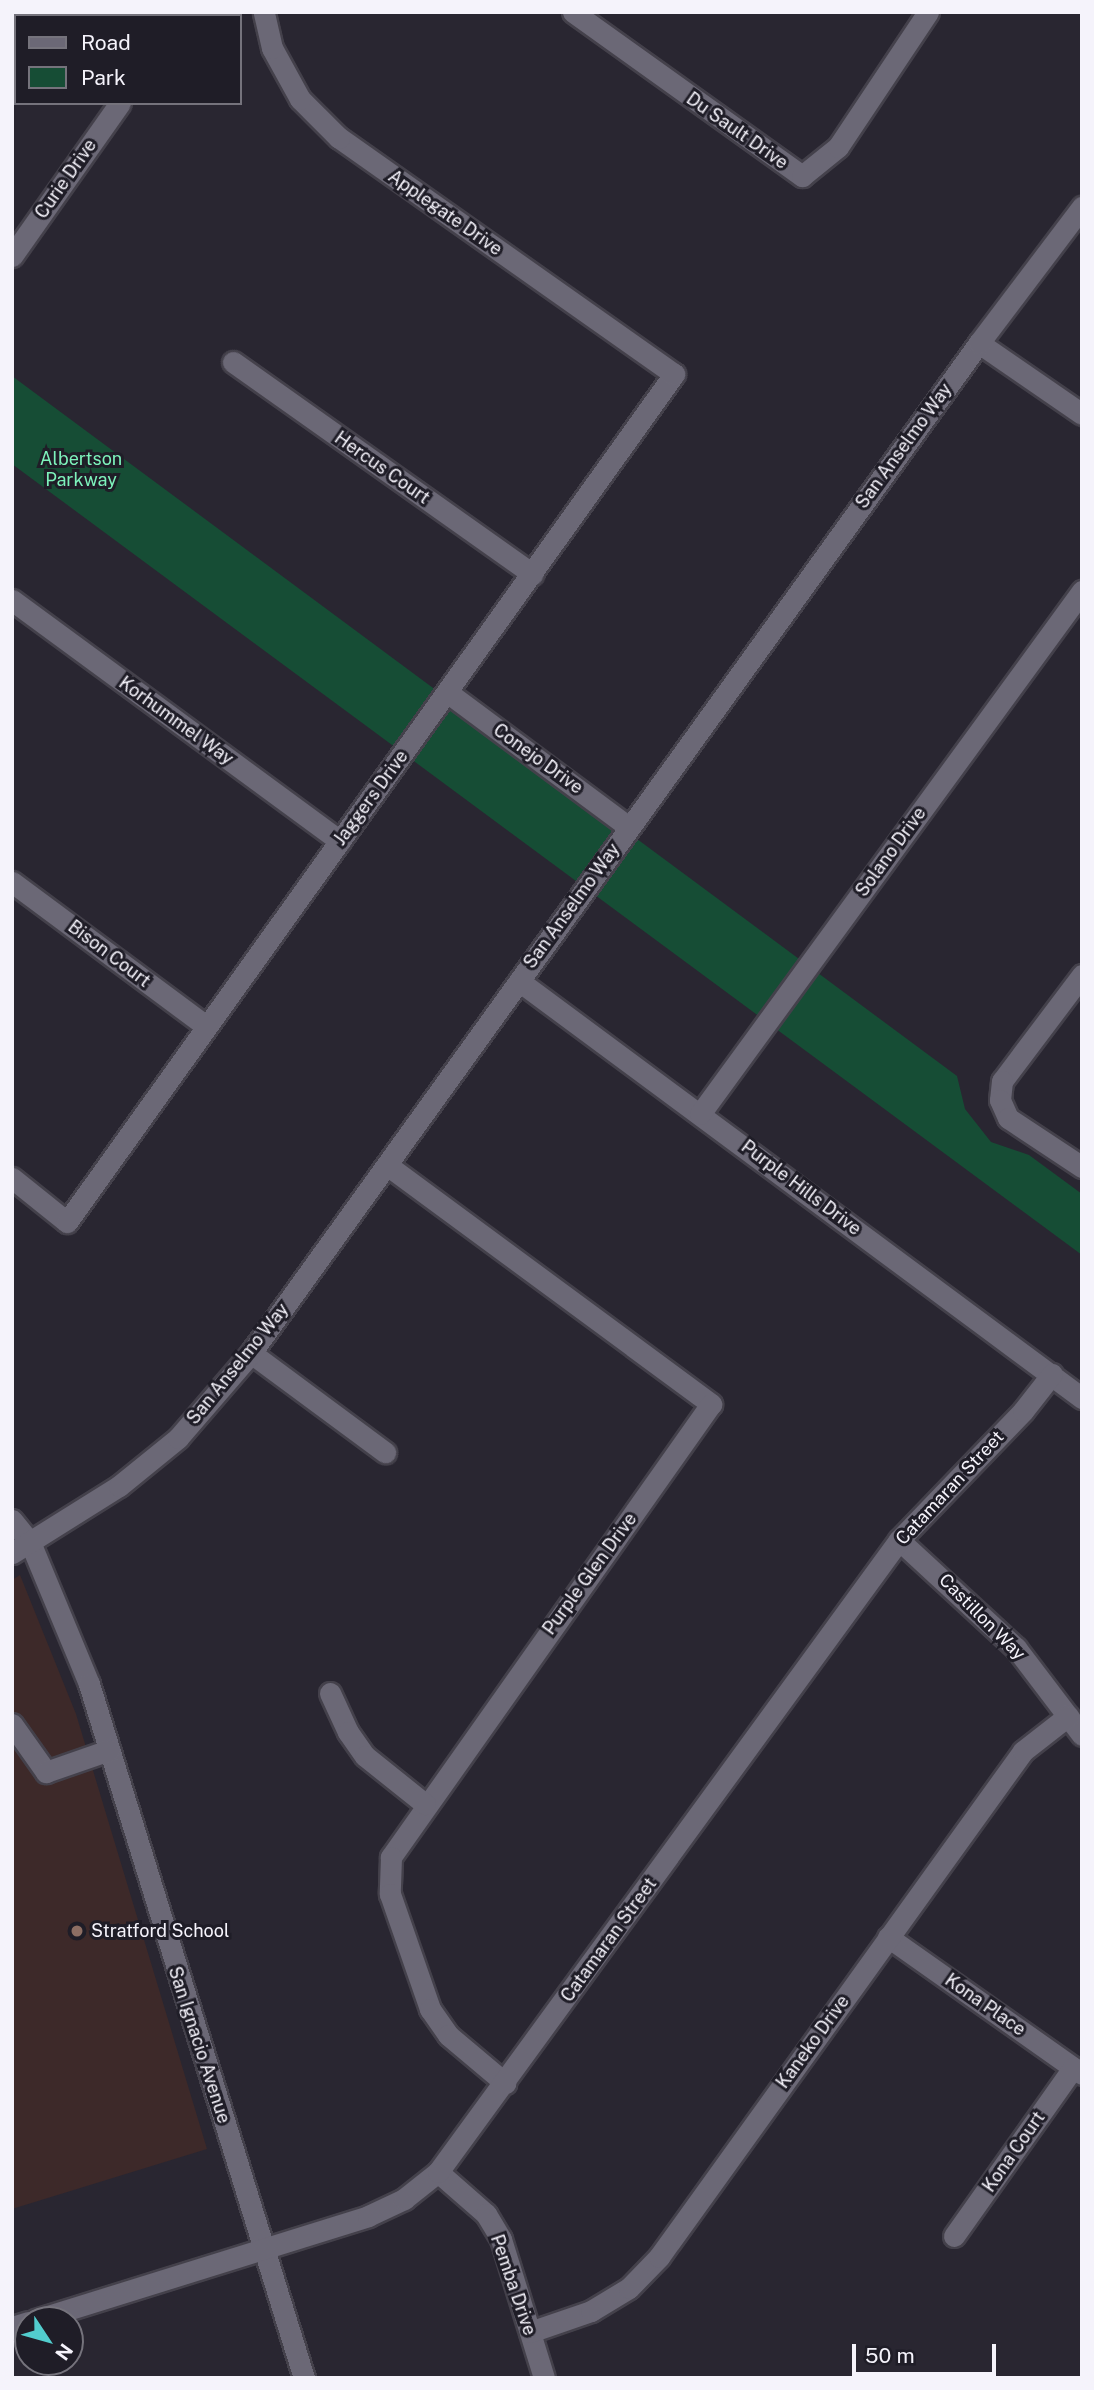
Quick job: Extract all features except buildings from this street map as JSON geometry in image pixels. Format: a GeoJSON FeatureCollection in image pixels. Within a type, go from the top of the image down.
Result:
{"type":"FeatureCollection","features":[{"type":"Feature","properties":{"kind":"street","name":"Applegate Drive"},"geometry":{"type":"LineString","coordinates":[[264,12],[272,48],[300,99],[339,138],[674,374]]}},
{"type":"Feature","properties":{"kind":"street","name":"Du Sault Drive"},"geometry":{"type":"LineString","coordinates":[[573,12],[802,176],[838,147],[928,12]]}},
{"type":"Feature","properties":{"kind":"street","name":"Curie Drive"},"geometry":{"type":"LineString","coordinates":[[12,256],[119,105]]}},
{"type":"Feature","properties":{"kind":"street","name":"San Anselmo Way"},"geometry":{"type":"LineString","coordinates":[[21,1547],[119,1486],[178,1438],[251,1353],[979,343],[1082,208]]}},
{"type":"Feature","properties":{"kind":"street"},"geometry":{"type":"LineString","coordinates":[[979,343],[1082,414]]}},
{"type":"Feature","properties":{"kind":"street","name":"Hercus Court"},"geometry":{"type":"LineString","coordinates":[[233,362],[532,574]]}},
{"type":"Feature","properties":{"kind":"street","name":"Jaggers Drive"},"geometry":{"type":"LineString","coordinates":[[12,1178],[67,1222],[674,374]]}},
{"type":"Feature","properties":{"kind":"street","name":"Solano Drive"},"geometry":{"type":"LineString","coordinates":[[700,1114],[1082,591]]}},
{"type":"Feature","properties":{"kind":"street","name":"Korhummel Way"},"geometry":{"type":"LineString","coordinates":[[12,600],[340,841]]}},
{"type":"Feature","properties":{"kind":"street","name":"Conejo Drive"},"geometry":{"type":"LineString","coordinates":[[447,692],[629,827]]}},
{"type":"Feature","properties":{"kind":"street","name":"Bison Court"},"geometry":{"type":"LineString","coordinates":[[12,882],[206,1026]]}},
{"type":"Feature","properties":{"kind":"street"},"geometry":{"type":"LineString","coordinates":[[1082,975],[1002,1081],[1000,1100],[1008,1118],[1082,1167]]}},
{"type":"Feature","properties":{"kind":"street","name":"Purple Hills Drive"},"geometry":{"type":"LineString","coordinates":[[519,981],[1082,1398]]}},
{"type":"Feature","properties":{"kind":"street","name":"Purple Glen Drive"},"geometry":{"type":"LineString","coordinates":[[387,1165],[711,1404],[425,1804],[391,1857],[390,1894],[430,2009],[448,2035],[505,2084]]}},
{"type":"Feature","properties":{"kind":"street"},"geometry":{"type":"LineString","coordinates":[[251,1353],[385,1452]]}},
{"type":"Feature","properties":{"kind":"street","name":"Catamaran Street"},"geometry":{"type":"LineString","coordinates":[[80,2306],[368,2216],[404,2199],[438,2172],[505,2084],[899,1540],[1023,1411],[1052,1374]]}},
{"type":"Feature","properties":{"kind":"street","name":"San Ignacio Avenue"},"geometry":{"type":"LineString","coordinates":[[12,1520],[21,1547],[89,1684],[304,2378]]}},
{"type":"Feature","properties":{"kind":"street","name":"Castillon Way"},"geometry":{"type":"LineString","coordinates":[[899,1540],[1016,1648],[1082,1735]]}},
{"type":"Feature","properties":{"kind":"street"},"geometry":{"type":"LineString","coordinates":[[330,1693],[348,1732],[365,1756],[425,1804]]}},
{"type":"Feature","properties":{"kind":"street","name":"Kaneko Drive"},"geometry":{"type":"LineString","coordinates":[[530,2332],[591,2311],[629,2288],[659,2257],[1023,1751],[1068,1716]]}},
{"type":"Feature","properties":{"kind":"street"},"geometry":{"type":"LineString","coordinates":[[12,1724],[46,1772],[109,1750]]}},
{"type":"Feature","properties":{"kind":"street","name":"Kona Place"},"geometry":{"type":"LineString","coordinates":[[888,1937],[1077,2071]]}},
{"type":"Feature","properties":{"kind":"street","name":"Kona Court"},"geometry":{"type":"LineString","coordinates":[[954,2236],[1077,2071]]}},
{"type":"Feature","properties":{"kind":"street","name":"Pemba Drive"},"geometry":{"type":"LineString","coordinates":[[438,2172],[486,2214],[500,2239],[544,2378]]}},
{"type":"Feature","properties":{"kind":"shaded area","name":"Stratford School"},"geometry":{"type":"Polygon","coordinates":[[[20,1575],[76,1714],[207,2149],[12,2209],[12,1580],[20,1575]]]}},
{"type":"Feature","properties":{"kind":"green space","name":"Albertson Parkway"},"geometry":{"type":"Polygon","coordinates":[[[12,376],[957,1076],[965,1109],[991,1142],[1029,1155],[1082,1194],[1082,1255],[12,464],[12,376]]]}},
{"type":"Feature","properties":{"kind":"place","name":"Stratford School"},"geometry":{"type":"Point","coordinates":[77,1931]}}]}
